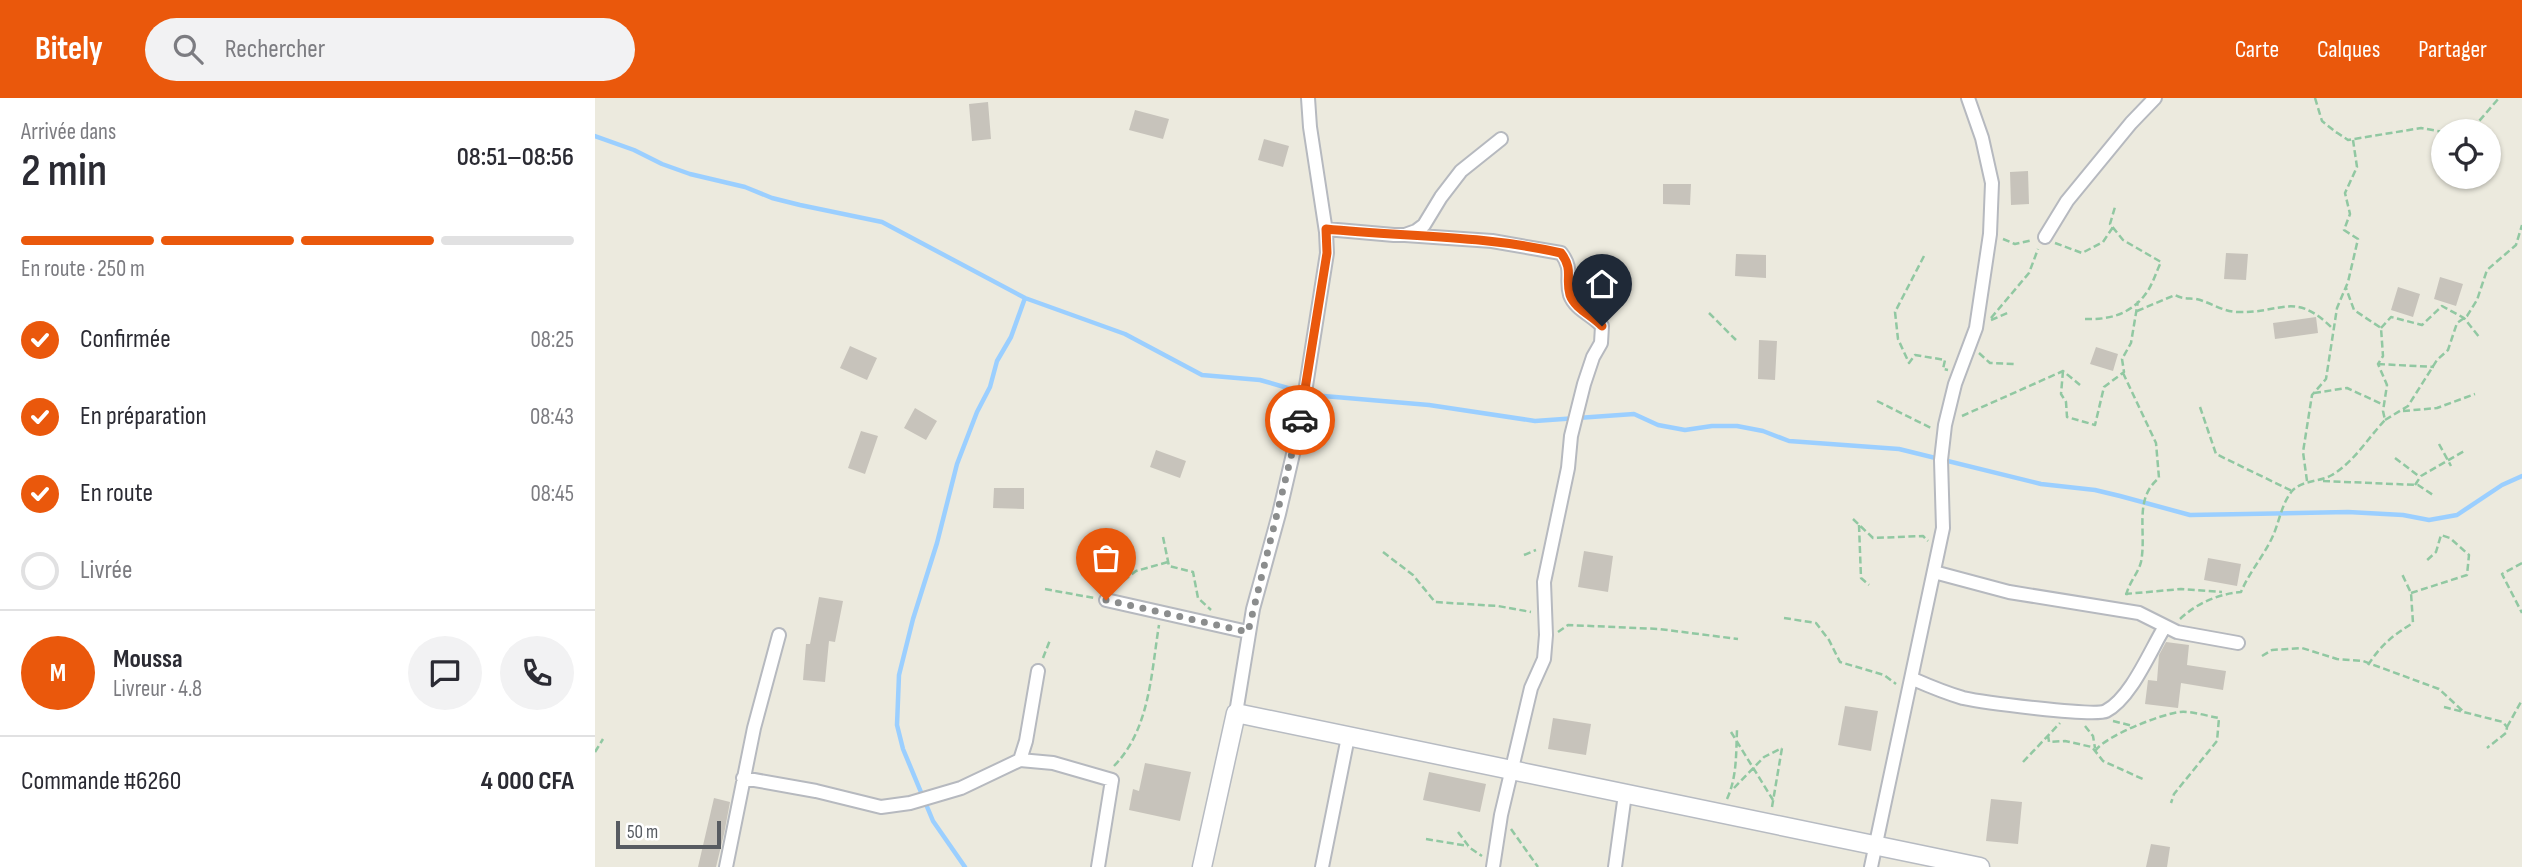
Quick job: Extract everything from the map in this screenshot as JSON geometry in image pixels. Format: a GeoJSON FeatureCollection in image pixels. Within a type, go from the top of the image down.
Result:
{"type":"FeatureCollection","features":[{"type":"Feature","properties":{"kind":"street"},"geometry":{"type":"LineString","coordinates":[[1202,867],[1236,713],[1248,632],[1300,424],[1327,253],[1308,98]]}},
{"type":"Feature","properties":{"kind":"street"},"geometry":{"type":"LineString","coordinates":[[1871,867],[1943,528],[1941,460],[1944,434],[1955,384],[1976,328],[1990,234],[1992,183],[1982,138],[1968,98]]}},
{"type":"Feature","properties":{"kind":"street"},"geometry":{"type":"LineString","coordinates":[[2045,237],[2067,201],[2155,98]]}},
{"type":"Feature","properties":{"kind":"street"},"geometry":{"type":"LineString","coordinates":[[1405,235],[1424,225],[1461,171],[1501,138]]}},
{"type":"Feature","properties":{"kind":"street"},"geometry":{"type":"LineString","coordinates":[[1326,229],[1492,241],[1561,253],[1568,263],[1570,294],[1577,307],[1593,316],[1602,326],[1601,343],[1593,357],[1571,436],[1569,468],[1544,582],[1544,659],[1531,688],[1501,815],[1493,866]]}},
{"type":"Feature","properties":{"kind":"street"},"geometry":{"type":"LineString","coordinates":[[1934,572],[2009,592],[2139,613],[2176,632],[2238,643]]}},
{"type":"Feature","properties":{"kind":"street"},"geometry":{"type":"LineString","coordinates":[[1106,600],[1248,632]]}},
{"type":"Feature","properties":{"kind":"street"},"geometry":{"type":"LineString","coordinates":[[1913,679],[1962,698],[2005,705],[2099,713],[2113,706],[2128,690],[2168,627]]}},
{"type":"Feature","properties":{"kind":"street"},"geometry":{"type":"LineString","coordinates":[[726,867],[754,728],[779,635]]}},
{"type":"Feature","properties":{"kind":"street"},"geometry":{"type":"LineString","coordinates":[[1020,760],[1026,741],[1038,671]]}},
{"type":"Feature","properties":{"kind":"street"},"geometry":{"type":"LineString","coordinates":[[1236,713],[1980,867]]}},
{"type":"Feature","properties":{"kind":"street"},"geometry":{"type":"LineString","coordinates":[[1322,867],[1348,737]]}},
{"type":"Feature","properties":{"kind":"street"},"geometry":{"type":"LineString","coordinates":[[743,778],[816,791],[881,807],[910,803],[961,788],[1020,760],[1053,763],[1112,780],[1098,867]]}},
{"type":"Feature","properties":{"kind":"street"},"geometry":{"type":"LineString","coordinates":[[1615,867],[1625,794]]}},
{"type":"Feature","properties":{"kind":"path"},"geometry":{"type":"LineString","coordinates":[[2315,98],[2322,121],[2348,140],[2421,128],[2431,130]]}},
{"type":"Feature","properties":{"kind":"path"},"geometry":{"type":"LineString","coordinates":[[2481,119],[2499,98]]}},
{"type":"Feature","properties":{"kind":"path"},"geometry":{"type":"LineString","coordinates":[[2307,482],[2303,452],[2314,393],[2326,379],[2337,308],[2346,288],[2358,239],[2344,230],[2350,214],[2345,193],[2357,167],[2353,140]]}},
{"type":"Feature","properties":{"kind":"path"},"geometry":{"type":"LineString","coordinates":[[2085,319],[2101,320],[2122,314],[2144,296],[2161,261],[2123,240],[2111,224],[2115,207]]}},
{"type":"Feature","properties":{"kind":"path"},"geometry":{"type":"LineString","coordinates":[[2320,481],[2335,473],[2361,449],[2385,420],[2408,406],[2448,350],[2457,323],[2477,300],[2487,270],[2516,244],[2522,225]]}},
{"type":"Feature","properties":{"kind":"path"},"geometry":{"type":"LineString","coordinates":[[2010,312],[1988,321],[2029,273],[2045,237]]}},
{"type":"Feature","properties":{"kind":"path"},"geometry":{"type":"LineString","coordinates":[[1924,256],[1895,312],[1898,339],[1909,363],[1915,355],[1945,360],[1943,369],[1961,372]]}},
{"type":"Feature","properties":{"kind":"path"},"geometry":{"type":"LineString","coordinates":[[2346,288],[2354,310],[2381,328]]}},
{"type":"Feature","properties":{"kind":"path"},"geometry":{"type":"LineString","coordinates":[[2137,311],[2175,295],[2198,299],[2215,308],[2238,312],[2299,306],[2317,313],[2333,329]]}},
{"type":"Feature","properties":{"kind":"path"},"geometry":{"type":"LineString","coordinates":[[2125,594],[2140,563],[2143,528],[2140,514],[2149,486],[2159,478],[2156,443],[2123,373],[2122,359],[2131,342],[2138,301]]}},
{"type":"Feature","properties":{"kind":"path"},"geometry":{"type":"LineString","coordinates":[[2378,364],[2383,356],[2381,328],[2391,317],[2421,325],[2442,306],[2464,318],[2480,338]]}},
{"type":"Feature","properties":{"kind":"path"},"geometry":{"type":"LineString","coordinates":[[1709,313],[1736,340]]}},
{"type":"Feature","properties":{"kind":"path"},"geometry":{"type":"LineString","coordinates":[[1970,344],[1990,363],[2014,364]]}},
{"type":"Feature","properties":{"kind":"path"},"geometry":{"type":"LineString","coordinates":[[2378,364],[2434,367]]}},
{"type":"Feature","properties":{"kind":"path"},"geometry":{"type":"LineString","coordinates":[[2378,364],[2387,385],[2385,420]]}},
{"type":"Feature","properties":{"kind":"path"},"geometry":{"type":"LineString","coordinates":[[2063,371],[2061,394],[2066,402],[2067,417],[2095,425],[2104,387],[2123,373]]}},
{"type":"Feature","properties":{"kind":"path"},"geometry":{"type":"LineString","coordinates":[[2063,371],[2080,385]]}},
{"type":"Feature","properties":{"kind":"path"},"geometry":{"type":"LineString","coordinates":[[1957,422],[1961,417],[2063,371]]}},
{"type":"Feature","properties":{"kind":"path"},"geometry":{"type":"LineString","coordinates":[[2314,393],[2347,388],[2384,405]]}},
{"type":"Feature","properties":{"kind":"path"},"geometry":{"type":"LineString","coordinates":[[2400,411],[2437,408],[2475,394]]}},
{"type":"Feature","properties":{"kind":"path"},"geometry":{"type":"LineString","coordinates":[[1877,401],[1944,434]]}},
{"type":"Feature","properties":{"kind":"path"},"geometry":{"type":"LineString","coordinates":[[2200,407],[2216,454],[2293,491]]}},
{"type":"Feature","properties":{"kind":"path"},"geometry":{"type":"LineString","coordinates":[[2439,444],[2451,466]]}},
{"type":"Feature","properties":{"kind":"path"},"geometry":{"type":"LineString","coordinates":[[2415,485],[2420,477],[2466,450]]}},
{"type":"Feature","properties":{"kind":"path"},"geometry":{"type":"LineString","coordinates":[[2395,458],[2420,477]]}},
{"type":"Feature","properties":{"kind":"path"},"geometry":{"type":"LineString","coordinates":[[2125,594],[2181,589],[2241,592],[2249,573],[2270,542],[2287,497],[2307,482],[2415,485],[2433,495]]}},
{"type":"Feature","properties":{"kind":"path"},"geometry":{"type":"LineString","coordinates":[[1853,519],[1873,538],[1923,536],[1938,550]]}},
{"type":"Feature","properties":{"kind":"path"},"geometry":{"type":"LineString","coordinates":[[1859,525],[1861,578],[1869,585]]}},
{"type":"Feature","properties":{"kind":"path"},"geometry":{"type":"LineString","coordinates":[[2411,593],[2467,575],[2469,555],[2450,538],[2441,536],[2436,552],[2425,562]]}},
{"type":"Feature","properties":{"kind":"path"},"geometry":{"type":"LineString","coordinates":[[1163,537],[1169,566],[1193,572],[1198,598],[1219,616]]}},
{"type":"Feature","properties":{"kind":"path"},"geometry":{"type":"LineString","coordinates":[[1383,552],[1413,576],[1435,601],[1498,606],[1544,615]]}},
{"type":"Feature","properties":{"kind":"path"},"geometry":{"type":"LineString","coordinates":[[1045,589],[1106,600],[1112,590],[1136,571],[1168,562]]}},
{"type":"Feature","properties":{"kind":"path"},"geometry":{"type":"LineString","coordinates":[[2522,563],[2502,574],[2522,613]]}},
{"type":"Feature","properties":{"kind":"path"},"geometry":{"type":"LineString","coordinates":[[2368,665],[2389,637],[2413,623],[2411,593],[2402,574]]}},
{"type":"Feature","properties":{"kind":"path"},"geometry":{"type":"LineString","coordinates":[[2168,627],[2200,604],[2229,593]]}},
{"type":"Feature","properties":{"kind":"path"},"geometry":{"type":"LineString","coordinates":[[2125,594],[2139,613]]}},
{"type":"Feature","properties":{"kind":"path"},"geometry":{"type":"LineString","coordinates":[[1112,780],[1114,767],[1130,747],[1142,722],[1161,613]]}},
{"type":"Feature","properties":{"kind":"path"},"geometry":{"type":"LineString","coordinates":[[1784,618],[1816,623],[1829,640],[1840,662],[1884,675],[1896,683],[1905,701]]}},
{"type":"Feature","properties":{"kind":"path"},"geometry":{"type":"LineString","coordinates":[[1545,643],[1568,625],[1659,629],[1738,639]]}},
{"type":"Feature","properties":{"kind":"path"},"geometry":{"type":"LineString","coordinates":[[1038,671],[1050,640]]}},
{"type":"Feature","properties":{"kind":"path"},"geometry":{"type":"LineString","coordinates":[[2262,656],[2272,650],[2302,648],[2337,659],[2363,662],[2439,689],[2465,713]]}},
{"type":"Feature","properties":{"kind":"path"},"geometry":{"type":"LineString","coordinates":[[2487,748],[2506,733],[2522,700]]}},
{"type":"Feature","properties":{"kind":"path"},"geometry":{"type":"LineString","coordinates":[[2444,707],[2503,722],[2507,727]]}},
{"type":"Feature","properties":{"kind":"path"},"geometry":{"type":"LineString","coordinates":[[2023,762],[2072,711]]}},
{"type":"Feature","properties":{"kind":"path"},"geometry":{"type":"LineString","coordinates":[[2095,751],[2100,743],[2134,726],[2181,712],[2219,718],[2217,741],[2174,794],[2171,803]]}},
{"type":"Feature","properties":{"kind":"path"},"geometry":{"type":"LineString","coordinates":[[2084,724],[2093,736],[2095,751]]}},
{"type":"Feature","properties":{"kind":"path"},"geometry":{"type":"LineString","coordinates":[[1721,814],[1731,791],[1736,765],[1737,730]]}},
{"type":"Feature","properties":{"kind":"path"},"geometry":{"type":"LineString","coordinates":[[1731,732],[1773,800]]}},
{"type":"Feature","properties":{"kind":"path"},"geometry":{"type":"LineString","coordinates":[[2048,735],[2049,743],[2065,741],[2092,747],[2103,761],[2144,780]]}},
{"type":"Feature","properties":{"kind":"path"},"geometry":{"type":"LineString","coordinates":[[595,752],[603,740]]}},
{"type":"Feature","properties":{"kind":"path"},"geometry":{"type":"LineString","coordinates":[[1731,791],[1764,757],[1782,748],[1773,800],[1772,824]]}},
{"type":"Feature","properties":{"kind":"path"},"geometry":{"type":"LineString","coordinates":[[1501,815],[1538,867]]}},
{"type":"Feature","properties":{"kind":"path"},"geometry":{"type":"LineString","coordinates":[[1458,832],[1468,846],[1493,866]]}},
{"type":"Feature","properties":{"kind":"path"},"geometry":{"type":"LineString","coordinates":[[1426,839],[1468,846]]}},
{"type":"Feature","properties":{"kind":"building"},"geometry":{"type":"Polygon","coordinates":[[[988,102],[991,139],[972,141],[969,104],[988,102]]]}},
{"type":"Feature","properties":{"kind":"building"},"geometry":{"type":"Polygon","coordinates":[[[1135,110],[1169,119],[1163,139],[1129,130],[1135,110]]]}},
{"type":"Feature","properties":{"kind":"building"},"geometry":{"type":"Polygon","coordinates":[[[1264,139],[1289,146],[1283,167],[1258,160],[1264,139]]]}},
{"type":"Feature","properties":{"kind":"building"},"geometry":{"type":"Polygon","coordinates":[[[2028,171],[2029,204],[2011,205],[2010,172],[2028,171]]]}},
{"type":"Feature","properties":{"kind":"building"},"geometry":{"type":"Polygon","coordinates":[[[1663,184],[1691,184],[1690,205],[1663,204],[1663,184]]]}},
{"type":"Feature","properties":{"kind":"building"},"geometry":{"type":"Polygon","coordinates":[[[2226,253],[2248,254],[2246,280],[2224,279],[2226,253]]]}},
{"type":"Feature","properties":{"kind":"building"},"geometry":{"type":"Polygon","coordinates":[[[1736,254],[1766,255],[1766,278],[1735,276],[1736,254]]]}},
{"type":"Feature","properties":{"kind":"building"},"geometry":{"type":"Polygon","coordinates":[[[2440,277],[2463,284],[2456,306],[2434,299],[2440,277]]]}},
{"type":"Feature","properties":{"kind":"building"},"geometry":{"type":"Polygon","coordinates":[[[2398,287],[2420,294],[2413,317],[2391,310],[2398,287]]]}},
{"type":"Feature","properties":{"kind":"building"},"geometry":{"type":"Polygon","coordinates":[[[2316,317],[2318,333],[2275,339],[2273,323],[2316,317]]]}},
{"type":"Feature","properties":{"kind":"building"},"geometry":{"type":"Polygon","coordinates":[[[1759,340],[1777,341],[1775,380],[1758,379],[1759,340]]]}},
{"type":"Feature","properties":{"kind":"building"},"geometry":{"type":"Polygon","coordinates":[[[850,346],[877,358],[867,380],[840,368],[850,346]]]}},
{"type":"Feature","properties":{"kind":"building"},"geometry":{"type":"Polygon","coordinates":[[[2096,347],[2118,354],[2113,371],[2090,364],[2096,347]]]}},
{"type":"Feature","properties":{"kind":"building"},"geometry":{"type":"Polygon","coordinates":[[[915,408],[937,421],[926,440],[904,428],[915,408]]]}},
{"type":"Feature","properties":{"kind":"building"},"geometry":{"type":"Polygon","coordinates":[[[861,431],[878,436],[865,474],[848,468],[861,431]]]}},
{"type":"Feature","properties":{"kind":"building"},"geometry":{"type":"Polygon","coordinates":[[[1156,450],[1186,461],[1180,478],[1150,467],[1156,450]]]}},
{"type":"Feature","properties":{"kind":"building"},"geometry":{"type":"Polygon","coordinates":[[[994,488],[1024,488],[1024,509],[993,508],[994,488]]]}},
{"type":"Feature","properties":{"kind":"building"},"geometry":{"type":"Polygon","coordinates":[[[1584,551],[1613,556],[1608,592],[1578,587],[1584,551]]]}},
{"type":"Feature","properties":{"kind":"building"},"geometry":{"type":"Polygon","coordinates":[[[2208,558],[2241,564],[2237,586],[2204,580],[2208,558]]]}},
{"type":"Feature","properties":{"kind":"building"},"geometry":{"type":"Polygon","coordinates":[[[819,597],[843,601],[835,642],[829,641],[825,682],[803,680],[806,644],[810,644],[819,597]]]}},
{"type":"Feature","properties":{"kind":"building"},"geometry":{"type":"Polygon","coordinates":[[[2166,642],[2189,645],[2187,665],[2226,671],[2223,690],[2181,683],[2178,708],[2145,704],[2148,680],[2157,681],[2159,655],[2166,642]]]}},
{"type":"Feature","properties":{"kind":"building"},"geometry":{"type":"Polygon","coordinates":[[[1845,706],[1878,711],[1871,751],[1838,745],[1845,706]]]}},
{"type":"Feature","properties":{"kind":"building"},"geometry":{"type":"Polygon","coordinates":[[[1553,718],[1591,724],[1586,755],[1548,749],[1553,718]]]}},
{"type":"Feature","properties":{"kind":"building"},"geometry":{"type":"Polygon","coordinates":[[[1145,763],[1191,772],[1180,821],[1129,810],[1133,789],[1139,791],[1145,763]]]}},
{"type":"Feature","properties":{"kind":"building"},"geometry":{"type":"Polygon","coordinates":[[[1429,772],[1486,784],[1480,812],[1423,800],[1429,772]]]}},
{"type":"Feature","properties":{"kind":"building"},"geometry":{"type":"Polygon","coordinates":[[[714,798],[730,802],[724,834],[716,867],[698,867],[714,798]]]}},
{"type":"Feature","properties":{"kind":"building"},"geometry":{"type":"Polygon","coordinates":[[[1991,799],[2022,802],[2018,844],[1986,841],[1991,799]]]}},
{"type":"Feature","properties":{"kind":"building"},"geometry":{"type":"Polygon","coordinates":[[[2151,844],[2170,847],[2167,867],[2146,867],[2151,844]]]}},
{"type":"Feature","properties":{"kind":"waterway"},"geometry":{"type":"LineString","coordinates":[[595,136],[690,174],[745,187],[772,198],[882,222],[1025,298],[1125,334],[1202,375],[1260,380],[1312,395],[1429,405],[1535,421],[1634,414],[1658,425],[1685,430],[1737,426],[1763,431],[1789,441],[1899,449],[2041,484],[2095,490],[2190,515],[2348,512],[2403,515],[2429,520],[2457,515],[2502,485],[2522,476]]}},
{"type":"Feature","properties":{"kind":"waterway"},"geometry":{"type":"LineString","coordinates":[[965,867],[933,821],[903,749],[897,725],[899,675],[957,464],[1025,298]]}},
{"type":"Feature","properties":{"kind":"way so far"},"geometry":{"type":"LineString","coordinates":[[1106,600],[1248,632],[1300,420]]}},
{"type":"Feature","properties":{"kind":"route"},"geometry":{"type":"LineString","coordinates":[[1300,420],[1327,253],[1326,229],[1492,241],[1561,253],[1568,263],[1570,294],[1577,307],[1593,316],[1602,326]]}}]}
